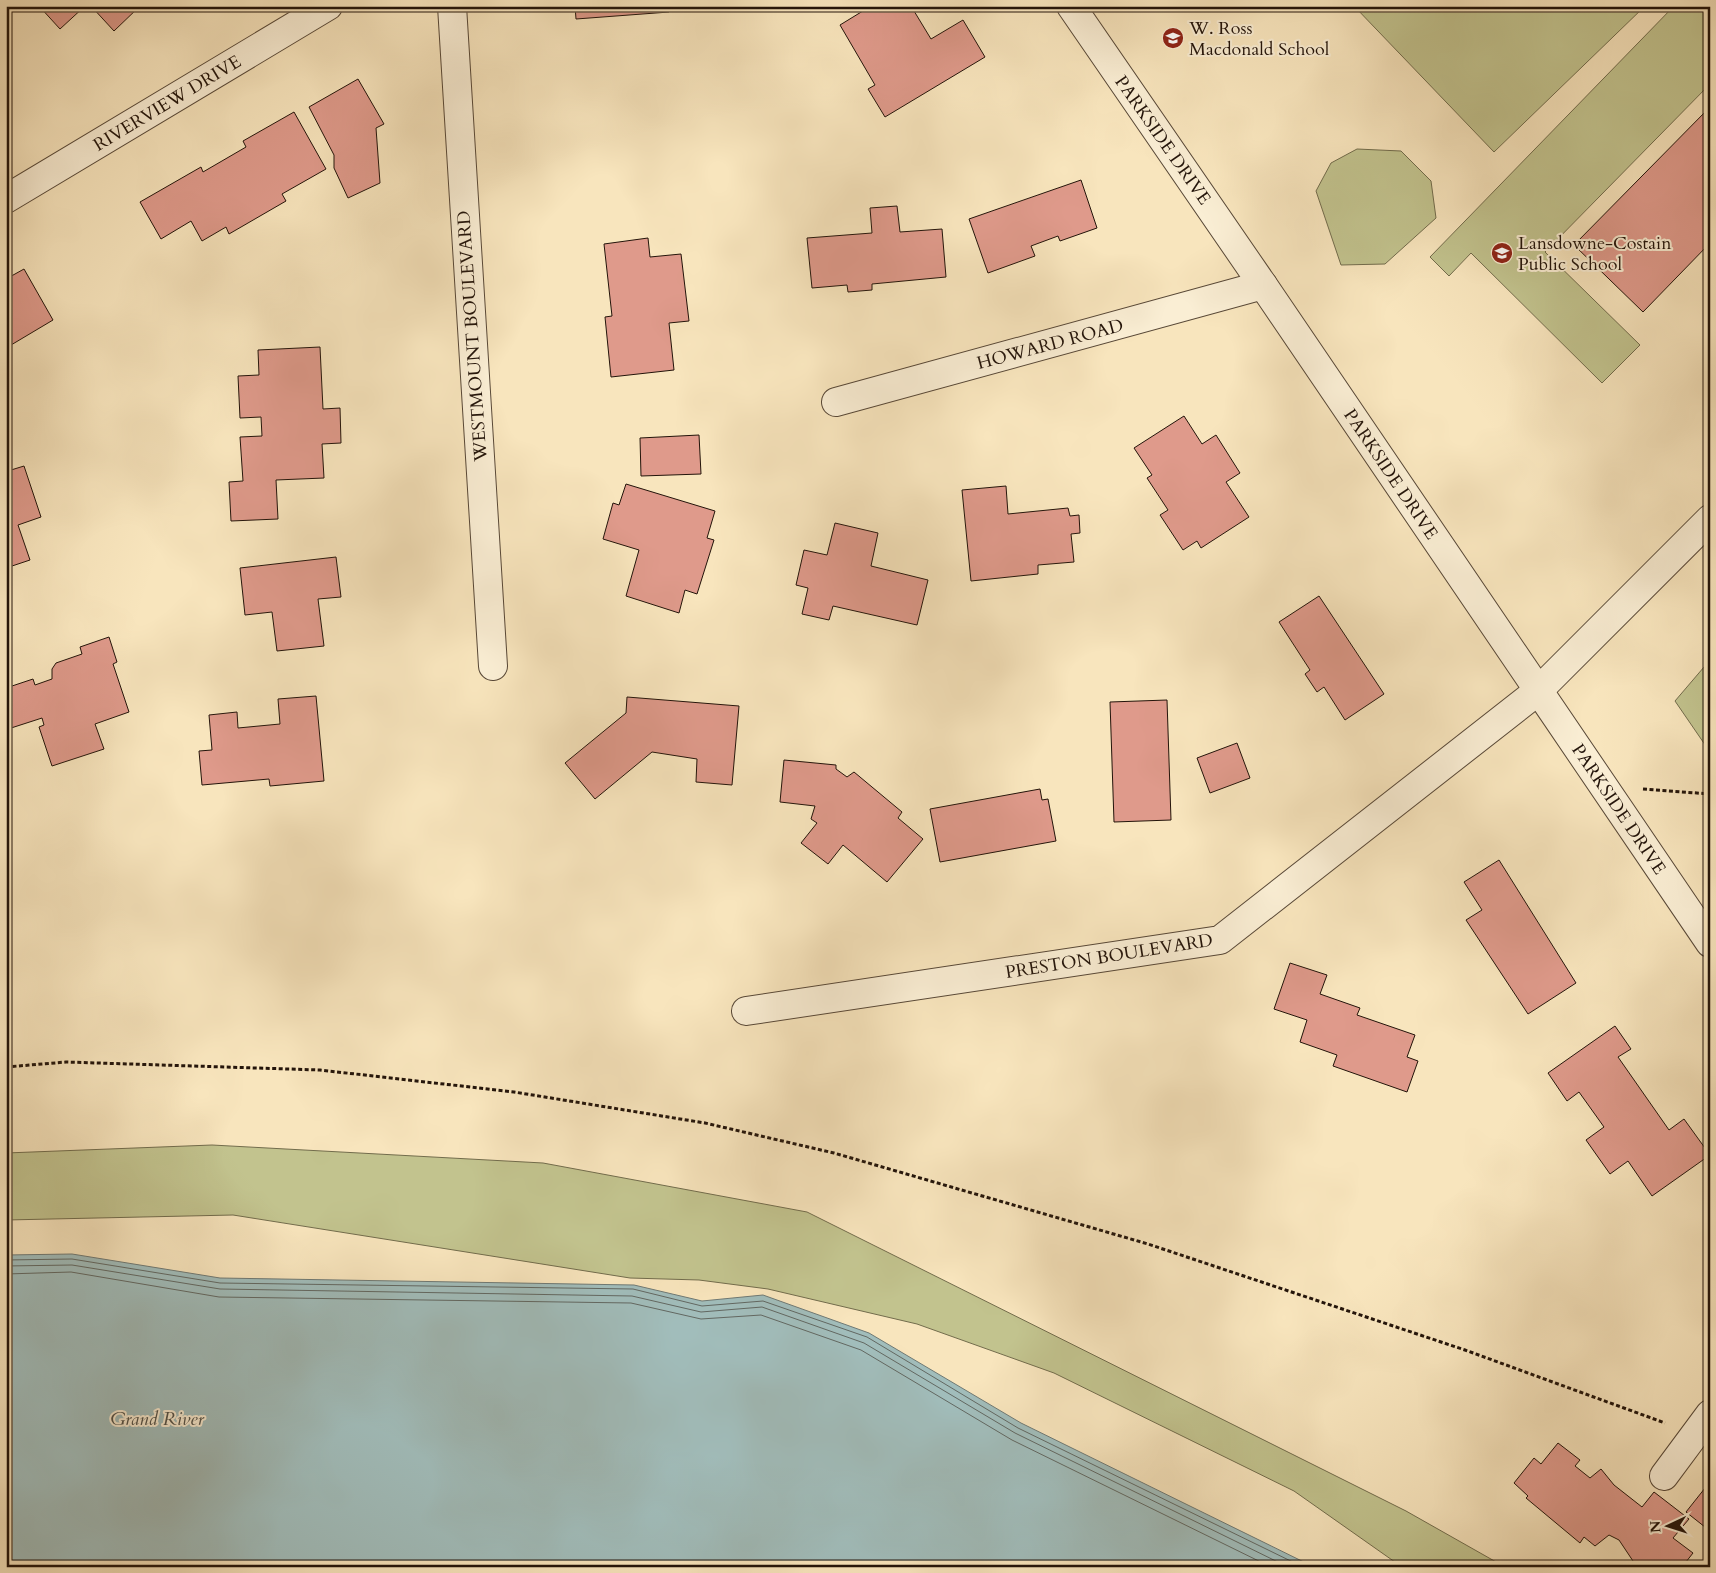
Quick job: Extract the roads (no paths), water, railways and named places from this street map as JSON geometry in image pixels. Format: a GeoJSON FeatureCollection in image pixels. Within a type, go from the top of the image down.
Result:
{"type":"FeatureCollection","features":[{"type":"Feature","properties":{"kind":"street","name":"RIVERVIEW DRIVE"},"geometry":{"type":"LineString","coordinates":[[6,199],[328,6]]}},
{"type":"Feature","properties":{"kind":"street","name":"WESTMOUNT BOULEVARD"},"geometry":{"type":"LineString","coordinates":[[452,6],[493,666]]}},
{"type":"Feature","properties":{"kind":"street","name":"PARKSIDE DRIVE"},"geometry":{"type":"LineString","coordinates":[[1071,6],[1710,943]]}},
{"type":"Feature","properties":{"kind":"street","name":"HOWARD ROAD"},"geometry":{"type":"LineString","coordinates":[[836,402],[1263,285]]}},
{"type":"Feature","properties":{"kind":"street","name":"PRESTON BOULEVARD"},"geometry":{"type":"LineString","coordinates":[[746,1010],[1220,940],[1538,691],[1710,518]]}},
{"type":"Feature","properties":{"kind":"street"},"geometry":{"type":"LineString","coordinates":[[1664,1476],[1702,1424]]}},
{"type":"Feature","properties":{"kind":"water","name":"Grand River"},"geometry":{"type":"Polygon","coordinates":[[[72,1254],[220,1278],[634,1285],[702,1301],[763,1295],[869,1333],[1021,1423],[1314,1567],[6,1567],[6,1255],[72,1254]]]}},
{"type":"Feature","properties":{"kind":"place","name":"W. Ross Macdonald School"},"geometry":{"type":"Point","coordinates":[1173,38]}},
{"type":"Feature","properties":{"kind":"place","name":"Lansdowne-Costain Public School"},"geometry":{"type":"Point","coordinates":[1502,253]}}]}
